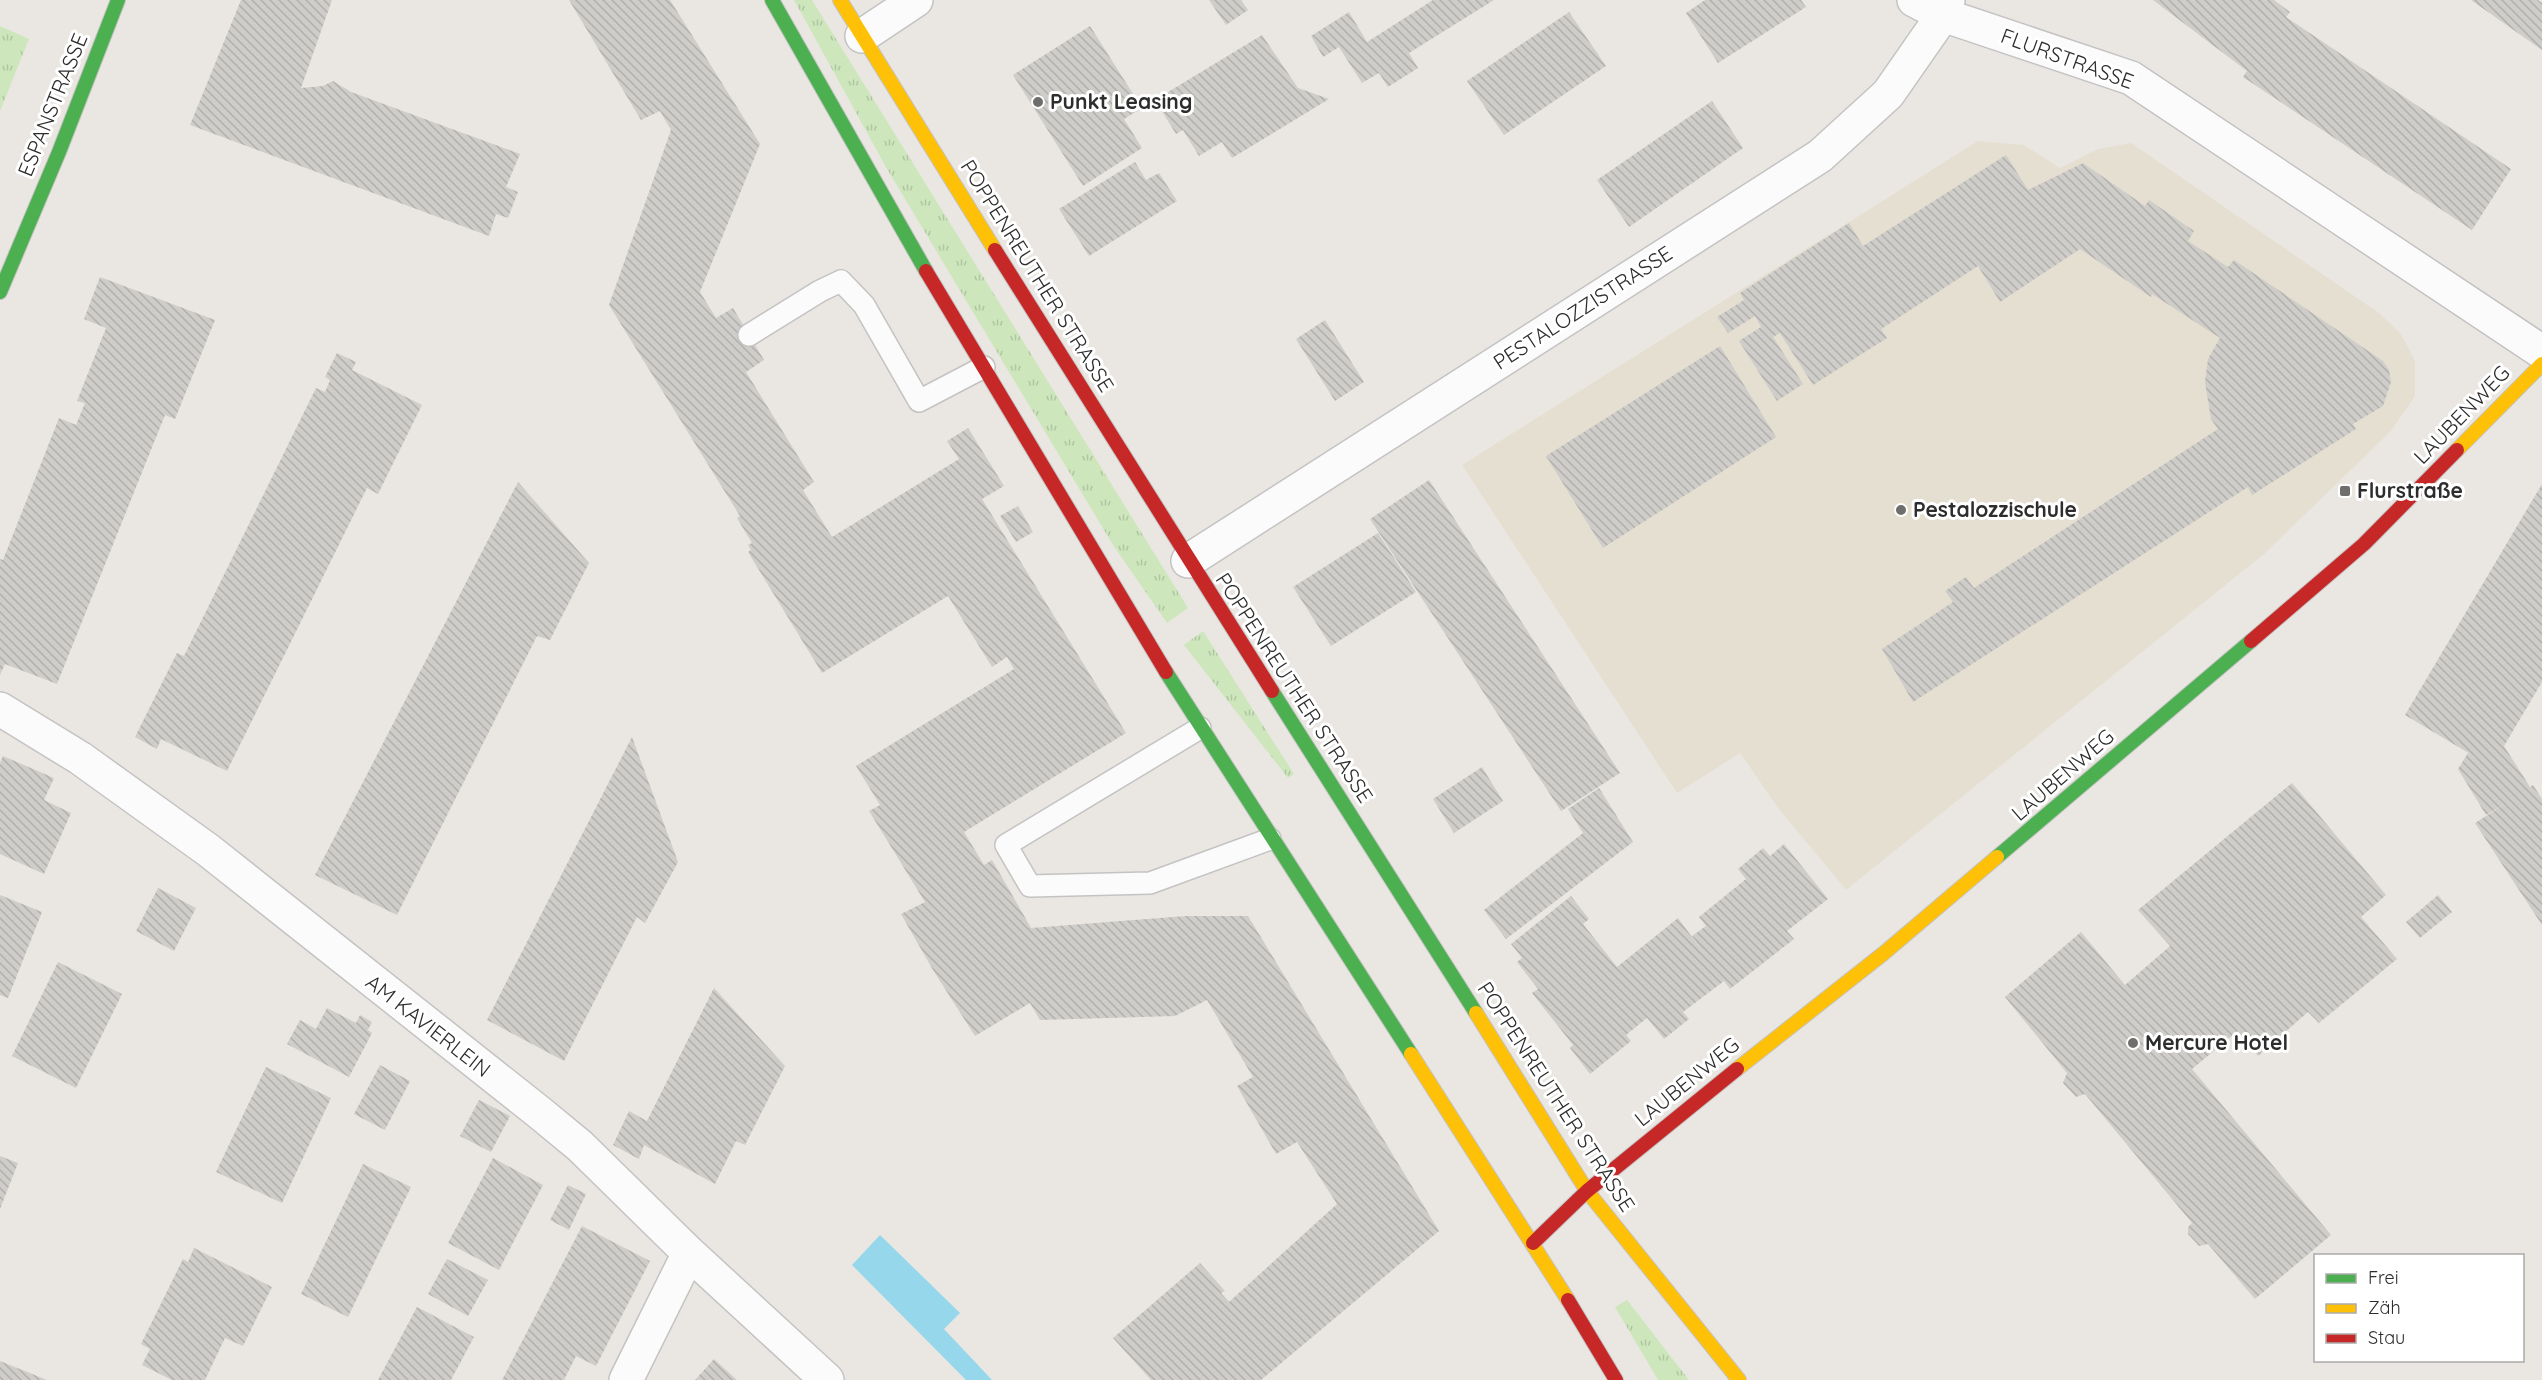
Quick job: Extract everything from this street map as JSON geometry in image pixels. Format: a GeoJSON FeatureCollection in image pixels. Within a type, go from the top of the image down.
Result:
{"type":"FeatureCollection","features":[{"type":"Feature","properties":{"kind":"main road","name":"ESPANSTRASSE"},"geometry":{"type":"LineString","coordinates":[[0,292],[59,152],[118,0]]}},
{"type":"Feature","properties":{"kind":"main road"},"geometry":{"type":"LineString","coordinates":[[772,0],[984,367],[1200,728],[1533,1243],[1616,1380]]}},
{"type":"Feature","properties":{"kind":"main road","name":"POPPENREUTHER STRASSE"},"geometry":{"type":"LineString","coordinates":[[840,0],[1188,561],[1587,1191],[1739,1380]]}},
{"type":"Feature","properties":{"kind":"main road","name":"LAUBENWEG"},"geometry":{"type":"LineString","coordinates":[[1533,1243],[1587,1191],[1666,1125],[1884,953],[2364,544],[2542,364]]}},
{"type":"Feature","properties":{"kind":"street"},"geometry":{"type":"LineString","coordinates":[[862,36],[916,0]]}},
{"type":"Feature","properties":{"kind":"street","name":"FLURSTRASSE"},"geometry":{"type":"LineString","coordinates":[[1935,5],[2131,78],[2542,352]]}},
{"type":"Feature","properties":{"kind":"street","name":"PESTALOZZISTRASSE"},"geometry":{"type":"LineString","coordinates":[[1188,561],[1820,156],[1888,94],[1935,5]]}},
{"type":"Feature","properties":{"kind":"street","name":"AM KAVIERLEIN"},"geometry":{"type":"LineString","coordinates":[[0,709],[80,758],[207,850],[580,1146],[689,1253],[827,1380]]}},
{"type":"Feature","properties":{"kind":"street"},"geometry":{"type":"LineString","coordinates":[[626,1380],[689,1253]]}},
{"type":"Feature","properties":{"kind":"lane"},"geometry":{"type":"LineString","coordinates":[[749,335],[820,291],[841,281],[864,305],[919,401],[984,367]]}},
{"type":"Feature","properties":{"kind":"lane"},"geometry":{"type":"LineString","coordinates":[[1200,728],[1006,845],[1030,886],[1150,883],[1270,839]]}},
{"type":"Feature","properties":{"kind":"shaded area","name":"Pestalozzischule"},"geometry":{"type":"Polygon","coordinates":[[[1978,141],[2024,145],[2060,168],[2098,149],[2131,143],[2379,313],[2401,334],[2415,361],[2415,396],[2391,431],[2264,554],[1846,890],[1779,809],[1740,753],[1677,793],[1462,465],[1978,141]]]}},
{"type":"Feature","properties":{"kind":"green space"},"geometry":{"type":"Polygon","coordinates":[[[794,0],[812,0],[1188,608],[1167,623],[1113,545],[887,169],[794,0]]]}},
{"type":"Feature","properties":{"kind":"green space"},"geometry":{"type":"Polygon","coordinates":[[[0,26],[29,39],[0,111],[0,26]]]}},
{"type":"Feature","properties":{"kind":"green space"},"geometry":{"type":"Polygon","coordinates":[[[1203,631],[1294,774],[1288,778],[1184,645],[1203,631]]]}},
{"type":"Feature","properties":{"kind":"green space"},"geometry":{"type":"Polygon","coordinates":[[[1627,1300],[1689,1380],[1658,1380],[1615,1307],[1627,1300]]]}},
{"type":"Feature","properties":{"kind":"water"},"geometry":{"type":"Polygon","coordinates":[[[880,1235],[960,1313],[944,1329],[992,1380],[966,1380],[852,1265],[880,1235]]]}},
{"type":"Feature","properties":{"kind":"building"},"geometry":{"type":"Polygon","coordinates":[[[241,0],[332,0],[301,88],[323,86],[333,81],[351,92],[520,154],[506,187],[518,192],[508,218],[496,214],[489,236],[190,125],[241,0]]]}},
{"type":"Feature","properties":{"kind":"building"},"geometry":{"type":"Polygon","coordinates":[[[569,0],[670,0],[760,144],[700,292],[716,318],[733,308],[764,360],[746,372],[814,482],[803,490],[832,537],[959,459],[947,441],[968,428],[1004,486],[982,499],[1126,733],[964,832],[984,865],[992,860],[1031,928],[1186,916],[1248,916],[1439,1231],[1261,1380],[1151,1380],[1113,1338],[1200,1263],[1225,1291],[1221,1293],[1229,1302],[1337,1204],[1297,1142],[1276,1154],[1237,1086],[1253,1077],[1207,1000],[1175,1016],[1040,1020],[1030,1003],[975,1036],[901,914],[925,902],[869,811],[880,805],[856,766],[1014,669],[1007,657],[992,667],[948,596],[822,673],[748,552],[751,550],[748,545],[752,543],[737,518],[740,516],[609,305],[671,130],[660,111],[641,120],[569,0]]]}},
{"type":"Feature","properties":{"kind":"building"},"geometry":{"type":"Polygon","coordinates":[[[1209,0],[1241,0],[1248,10],[1226,25],[1209,0]]]}},
{"type":"Feature","properties":{"kind":"building"},"geometry":{"type":"Polygon","coordinates":[[[1433,0],[1494,0],[1409,53],[1418,68],[1388,87],[1379,73],[1362,83],[1339,47],[1323,57],[1311,36],[1349,12],[1367,42],[1433,0]]]}},
{"type":"Feature","properties":{"kind":"building"},"geometry":{"type":"Polygon","coordinates":[[[1705,0],[1801,0],[1806,7],[1718,63],[1686,13],[1705,0]]]}},
{"type":"Feature","properties":{"kind":"building"},"geometry":{"type":"Polygon","coordinates":[[[2153,0],[2274,0],[2290,12],[2286,17],[2511,169],[2472,230],[2243,77],[2247,71],[2153,0]]]}},
{"type":"Feature","properties":{"kind":"building"},"geometry":{"type":"Polygon","coordinates":[[[2471,0],[2538,0],[2542,3],[2542,50],[2471,0]]]}},
{"type":"Feature","properties":{"kind":"building"},"geometry":{"type":"Polygon","coordinates":[[[1569,12],[1606,66],[1504,135],[1467,81],[1569,12]]]}},
{"type":"Feature","properties":{"kind":"building"},"geometry":{"type":"Polygon","coordinates":[[[1090,26],[1142,108],[1124,119],[1142,148],[1083,186],[1013,75],[1090,26]]]}},
{"type":"Feature","properties":{"kind":"building"},"geometry":{"type":"Polygon","coordinates":[[[1262,35],[1298,88],[1329,99],[1232,158],[1222,142],[1199,156],[1183,130],[1176,134],[1155,100],[1262,35]]]}},
{"type":"Feature","properties":{"kind":"building"},"geometry":{"type":"Polygon","coordinates":[[[1712,101],[1743,148],[1629,227],[1597,180],[1712,101]]]}},
{"type":"Feature","properties":{"kind":"building"},"geometry":{"type":"Polygon","coordinates":[[[2006,155],[2028,190],[2083,163],[2145,206],[2149,200],[2194,231],[2188,241],[2228,267],[2234,260],[2383,361],[2389,370],[2391,382],[2383,406],[2353,424],[2356,429],[2252,495],[2248,487],[1913,702],[1882,649],[1953,602],[1945,591],[1966,577],[1974,588],[2218,429],[2211,419],[2205,382],[2208,359],[2220,338],[2152,294],[2151,297],[2080,249],[2000,302],[1978,266],[1881,329],[1887,338],[1813,385],[1780,333],[1773,337],[1803,384],[1777,401],[1739,341],[1761,327],[1755,316],[1728,333],[1717,317],[1744,300],[1740,293],[1849,223],[1863,246],[2006,155]]]}},
{"type":"Feature","properties":{"kind":"building"},"geometry":{"type":"Polygon","coordinates":[[[1135,162],[1146,180],[1159,173],[1177,201],[1089,256],[1059,209],[1135,162]]]}},
{"type":"Feature","properties":{"kind":"building"},"geometry":{"type":"Polygon","coordinates":[[[100,277],[215,320],[175,419],[165,415],[57,684],[5,664],[0,675],[0,559],[3,560],[59,418],[76,425],[85,403],[77,401],[106,328],[84,319],[100,277]]]}},
{"type":"Feature","properties":{"kind":"building"},"geometry":{"type":"Polygon","coordinates":[[[1325,320],[1364,382],[1335,401],[1296,339],[1325,320]]]}},
{"type":"Feature","properties":{"kind":"building"},"geometry":{"type":"Polygon","coordinates":[[[1720,346],[1776,437],[1603,548],[1546,456],[1720,346]]]}},
{"type":"Feature","properties":{"kind":"building"},"geometry":{"type":"Polygon","coordinates":[[[337,353],[356,362],[352,370],[422,405],[378,494],[367,488],[227,771],[161,739],[157,749],[135,737],[177,653],[184,656],[316,388],[325,392],[330,380],[325,377],[337,353]]]}},
{"type":"Feature","properties":{"kind":"building"},"geometry":{"type":"Polygon","coordinates":[[[1429,480],[1620,773],[1561,811],[1370,519],[1429,480]]]}},
{"type":"Feature","properties":{"kind":"building"},"geometry":{"type":"Polygon","coordinates":[[[518,482],[589,563],[550,640],[537,636],[397,915],[315,875],[518,482]]]}},
{"type":"Feature","properties":{"kind":"building"},"geometry":{"type":"Polygon","coordinates":[[[2542,484],[2542,682],[2504,746],[2530,787],[2533,785],[2542,799],[2542,925],[2475,823],[2505,804],[2486,815],[2458,769],[2468,753],[2477,758],[2405,715],[2542,484]]]}},
{"type":"Feature","properties":{"kind":"building"},"geometry":{"type":"Polygon","coordinates":[[[1018,506],[1033,532],[1016,542],[1000,516],[1018,506]]]}},
{"type":"Feature","properties":{"kind":"building"},"geometry":{"type":"Polygon","coordinates":[[[1378,533],[1416,592],[1331,646],[1293,587],[1378,533]]]}},
{"type":"Feature","properties":{"kind":"building"},"geometry":{"type":"Polygon","coordinates":[[[632,737],[678,862],[645,923],[637,917],[564,1061],[487,1020],[632,737]]]}},
{"type":"Feature","properties":{"kind":"building"},"geometry":{"type":"Polygon","coordinates":[[[3,756],[54,778],[44,800],[71,813],[44,874],[0,854],[0,763],[3,756]]]}},
{"type":"Feature","properties":{"kind":"building"},"geometry":{"type":"Polygon","coordinates":[[[1482,767],[1503,801],[1454,833],[1433,799],[1482,767]]]}},
{"type":"Feature","properties":{"kind":"building","name":"Mercure Hotel"},"geometry":{"type":"Polygon","coordinates":[[[2292,783],[2386,895],[2361,917],[2397,959],[2319,1023],[2308,1012],[2258,1056],[2238,1031],[2192,1069],[2331,1235],[2255,1299],[2208,1244],[2199,1246],[2188,1234],[2188,1227],[2192,1223],[2085,1094],[2076,1097],[2063,1083],[2067,1073],[2005,997],[2081,932],[2125,985],[2170,946],[2138,910],[2292,783]]]}},
{"type":"Feature","properties":{"kind":"building"},"geometry":{"type":"Polygon","coordinates":[[[1599,788],[1633,842],[1506,939],[1484,910],[1583,833],[1568,809],[1599,788]]]}},
{"type":"Feature","properties":{"kind":"building"},"geometry":{"type":"Polygon","coordinates":[[[1784,844],[1828,899],[1787,931],[1794,939],[1730,989],[1724,981],[1683,1012],[1689,1019],[1664,1039],[1647,1018],[1626,1035],[1631,1041],[1590,1074],[1570,1048],[1573,1045],[1532,993],[1538,989],[1517,962],[1522,958],[1511,944],[1571,896],[1589,919],[1583,924],[1617,967],[1678,918],[1706,956],[1692,936],[1706,926],[1699,917],[1746,879],[1738,869],[1763,848],[1770,856],[1784,844]]]}},
{"type":"Feature","properties":{"kind":"building"},"geometry":{"type":"Polygon","coordinates":[[[158,888],[196,908],[174,951],[136,931],[158,888]]]}},
{"type":"Feature","properties":{"kind":"building"},"geometry":{"type":"Polygon","coordinates":[[[0,895],[42,912],[8,998],[0,995],[0,895]]]}},
{"type":"Feature","properties":{"kind":"building"},"geometry":{"type":"Polygon","coordinates":[[[2438,895],[2452,912],[2420,938],[2406,922],[2438,895]]]}},
{"type":"Feature","properties":{"kind":"building"},"geometry":{"type":"Polygon","coordinates":[[[58,962],[122,994],[76,1088],[12,1056],[58,962]]]}},
{"type":"Feature","properties":{"kind":"building"},"geometry":{"type":"Polygon","coordinates":[[[714,988],[785,1066],[745,1145],[736,1141],[715,1184],[644,1145],[639,1159],[613,1145],[629,1111],[647,1121],[714,988]]]}},
{"type":"Feature","properties":{"kind":"building"},"geometry":{"type":"Polygon","coordinates":[[[327,1008],[356,1023],[360,1015],[372,1022],[368,1030],[372,1033],[349,1077],[287,1044],[300,1020],[316,1029],[327,1008]]]}},
{"type":"Feature","properties":{"kind":"building"},"geometry":{"type":"Polygon","coordinates":[[[380,1065],[410,1081],[385,1130],[354,1114],[380,1065]]]}},
{"type":"Feature","properties":{"kind":"building"},"geometry":{"type":"Polygon","coordinates":[[[266,1067],[331,1098],[282,1203],[216,1172],[266,1067]]]}},
{"type":"Feature","properties":{"kind":"building"},"geometry":{"type":"Polygon","coordinates":[[[479,1100],[510,1116],[491,1152],[460,1136],[479,1100]]]}},
{"type":"Feature","properties":{"kind":"building"},"geometry":{"type":"Polygon","coordinates":[[[0,1156],[18,1163],[0,1209],[0,1156]]]}},
{"type":"Feature","properties":{"kind":"building"},"geometry":{"type":"Polygon","coordinates":[[[493,1158],[543,1185],[499,1270],[448,1243],[493,1158]]]}},
{"type":"Feature","properties":{"kind":"building"},"geometry":{"type":"Polygon","coordinates":[[[363,1164],[411,1187],[348,1317],[301,1294],[363,1164]]]}},
{"type":"Feature","properties":{"kind":"building"},"geometry":{"type":"Polygon","coordinates":[[[568,1185],[586,1194],[569,1230],[550,1220],[568,1185]]]}},
{"type":"Feature","properties":{"kind":"building"},"geometry":{"type":"Polygon","coordinates":[[[582,1226],[650,1261],[596,1366],[576,1356],[564,1380],[502,1380],[582,1226]]]}},
{"type":"Feature","properties":{"kind":"building"},"geometry":{"type":"Polygon","coordinates":[[[194,1248],[272,1287],[243,1346],[225,1338],[205,1380],[172,1380],[142,1365],[150,1349],[141,1344],[183,1259],[188,1262],[194,1248]]]}},
{"type":"Feature","properties":{"kind":"building"},"geometry":{"type":"Polygon","coordinates":[[[447,1259],[488,1280],[468,1316],[428,1294],[447,1259]]]}},
{"type":"Feature","properties":{"kind":"building"},"geometry":{"type":"Polygon","coordinates":[[[417,1307],[474,1337],[451,1380],[378,1380],[417,1307]]]}},
{"type":"Feature","properties":{"kind":"building"},"geometry":{"type":"Polygon","coordinates":[[[714,1359],[737,1380],[695,1380],[714,1359]]]}},
{"type":"Feature","properties":{"kind":"building"},"geometry":{"type":"Polygon","coordinates":[[[0,1361],[47,1380],[0,1380],[0,1361]]]}},
{"type":"Feature","properties":{"kind":"traffic: fast"},"geometry":{"type":"LineString","coordinates":[[0,292],[59,152],[118,0]]}},
{"type":"Feature","properties":{"kind":"traffic: fast"},"geometry":{"type":"LineString","coordinates":[[772,0],[926,271]]}},
{"type":"Feature","properties":{"kind":"traffic: fast"},"geometry":{"type":"LineString","coordinates":[[1997,857],[2251,641]]}},
{"type":"Feature","properties":{"kind":"traffic: fast"},"geometry":{"type":"LineString","coordinates":[[1166,672],[1411,1054]]}},
{"type":"Feature","properties":{"kind":"traffic: fast"},"geometry":{"type":"LineString","coordinates":[[1272,691],[1476,1013]]}},
{"type":"Feature","properties":{"kind":"traffic: slow"},"geometry":{"type":"LineString","coordinates":[[840,0],[995,250]]}},
{"type":"Feature","properties":{"kind":"traffic: slow"},"geometry":{"type":"LineString","coordinates":[[2457,450],[2542,364]]}},
{"type":"Feature","properties":{"kind":"traffic: slow"},"geometry":{"type":"LineString","coordinates":[[1737,1069],[1884,953],[1997,857]]}},
{"type":"Feature","properties":{"kind":"traffic: slow"},"geometry":{"type":"LineString","coordinates":[[1476,1013],[1587,1191],[1739,1380]]}},
{"type":"Feature","properties":{"kind":"traffic: slow"},"geometry":{"type":"LineString","coordinates":[[1411,1054],[1568,1300]]}},
{"type":"Feature","properties":{"kind":"traffic: jam"},"geometry":{"type":"LineString","coordinates":[[995,250],[1272,691]]}},
{"type":"Feature","properties":{"kind":"traffic: jam"},"geometry":{"type":"LineString","coordinates":[[926,271],[1166,672]]}},
{"type":"Feature","properties":{"kind":"traffic: jam"},"geometry":{"type":"LineString","coordinates":[[2251,641],[2364,544],[2457,450]]}},
{"type":"Feature","properties":{"kind":"traffic: jam"},"geometry":{"type":"LineString","coordinates":[[1533,1243],[1587,1191],[1737,1069]]}},
{"type":"Feature","properties":{"kind":"traffic: jam"},"geometry":{"type":"LineString","coordinates":[[1568,1300],[1616,1380]]}},
{"type":"Feature","properties":{"kind":"place","name":"Punkt Leasing"},"geometry":{"type":"Point","coordinates":[1038,102]}},
{"type":"Feature","properties":{"kind":"place","name":"Flurstraße"},"geometry":{"type":"Point","coordinates":[2345,491]}},
{"type":"Feature","properties":{"kind":"place","name":"Pestalozzischule"},"geometry":{"type":"Point","coordinates":[1901,510]}},
{"type":"Feature","properties":{"kind":"place","name":"Mercure Hotel"},"geometry":{"type":"Point","coordinates":[2133,1043]}}]}
